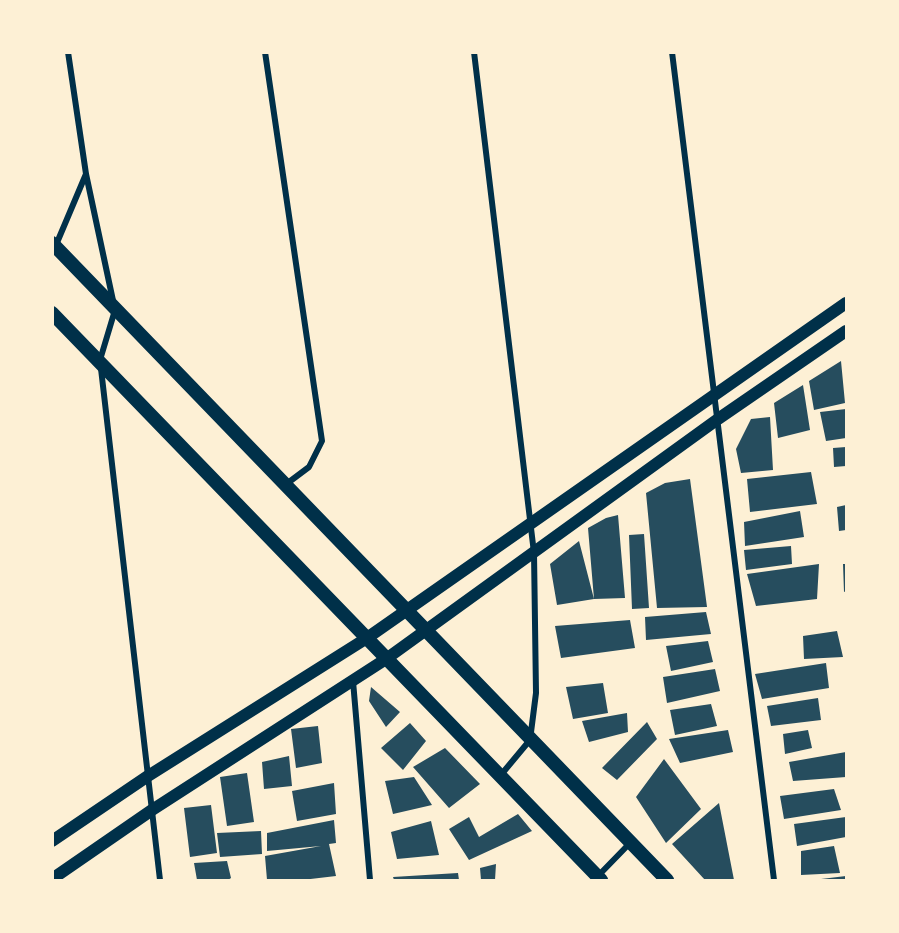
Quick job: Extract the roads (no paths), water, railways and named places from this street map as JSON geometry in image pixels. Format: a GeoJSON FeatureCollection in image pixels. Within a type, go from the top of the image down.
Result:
{"type":"FeatureCollection","features":[{"type":"Feature","properties":{"kind":"highway"},"geometry":{"type":"LineString","coordinates":[[54,247],[667,880]]}},
{"type":"Feature","properties":{"kind":"highway"},"geometry":{"type":"LineString","coordinates":[[52,313],[100,360],[598,879]]}},
{"type":"Feature","properties":{"kind":"main road"},"geometry":{"type":"LineString","coordinates":[[52,841],[148,776],[367,638],[714,393],[846,303]]}},
{"type":"Feature","properties":{"kind":"main road"},"geometry":{"type":"LineString","coordinates":[[52,879],[152,810],[386,659],[718,419],[846,331]]}},
{"type":"Feature","properties":{"kind":"street"},"geometry":{"type":"LineString","coordinates":[[68,52],[86,174],[115,310],[100,360],[160,880]]}},
{"type":"Feature","properties":{"kind":"street"},"geometry":{"type":"LineString","coordinates":[[266,52],[321,441],[309,467],[285,485]]}},
{"type":"Feature","properties":{"kind":"street"},"geometry":{"type":"LineString","coordinates":[[474,52],[534,553],[536,693],[530,740],[500,776]]}},
{"type":"Feature","properties":{"kind":"street"},"geometry":{"type":"LineString","coordinates":[[672,52],[774,880]]}},
{"type":"Feature","properties":{"kind":"street"},"geometry":{"type":"LineString","coordinates":[[54,247],[86,174]]}},
{"type":"Feature","properties":{"kind":"street"},"geometry":{"type":"LineString","coordinates":[[353,681],[370,880]]}},
{"type":"Feature","properties":{"kind":"street"},"geometry":{"type":"LineString","coordinates":[[598,879],[630,842]]}}]}
